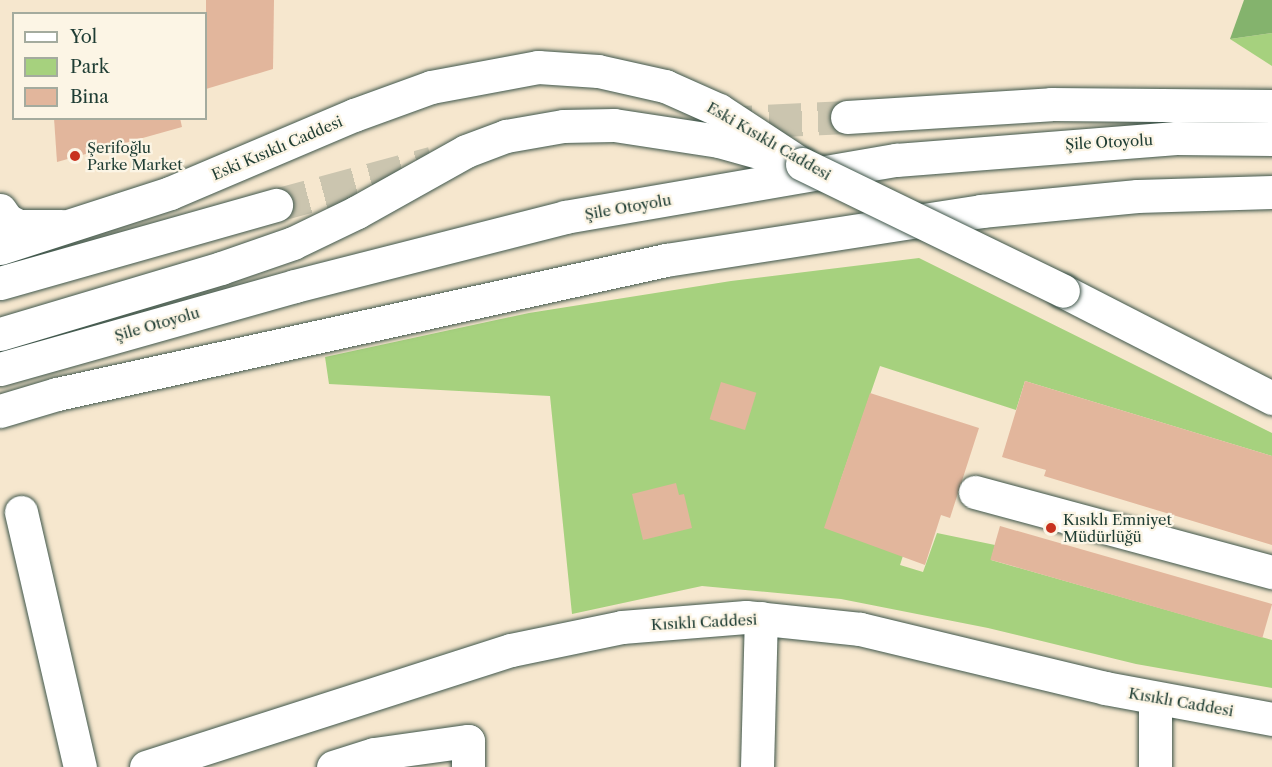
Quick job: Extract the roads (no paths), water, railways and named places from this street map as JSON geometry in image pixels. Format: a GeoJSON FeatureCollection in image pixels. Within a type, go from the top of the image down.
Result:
{"type":"FeatureCollection","features":[{"type":"Feature","properties":{"kind":"main road","name":"Eski Kısıklı Caddesi"},"geometry":{"type":"LineString","coordinates":[[0,248],[170,193],[354,114],[431,87],[538,67],[598,71],[664,86],[719,110],[802,164],[1063,291],[1272,398]]}},
{"type":"Feature","properties":{"kind":"main road"},"geometry":{"type":"LineString","coordinates":[[847,117],[1051,104],[1272,106]]}},
{"type":"Feature","properties":{"kind":"main road"},"geometry":{"type":"LineString","coordinates":[[0,334],[221,268],[293,243],[466,151],[506,136],[563,126],[614,125],[719,141],[802,164]]}},
{"type":"Feature","properties":{"kind":"main road","name":"Şile Otoyolu"},"geometry":{"type":"LineString","coordinates":[[0,369],[295,286],[565,217],[896,160],[1176,138],[1272,139]]}},
{"type":"Feature","properties":{"kind":"main road"},"geometry":{"type":"LineString","coordinates":[[0,411],[69,391],[666,260],[981,211],[1137,196],[1272,192]]}},
{"type":"Feature","properties":{"kind":"main road"},"geometry":{"type":"LineString","coordinates":[[0,283],[276,206]]}},
{"type":"Feature","properties":{"kind":"main road"},"geometry":{"type":"LineString","coordinates":[[0,210],[7,220],[19,226],[71,226]]}},
{"type":"Feature","properties":{"kind":"main road"},"geometry":{"type":"LineString","coordinates":[[975,492],[1272,572]]}},
{"type":"Feature","properties":{"kind":"main road"},"geometry":{"type":"LineString","coordinates":[[21,512],[80,767]]}},
{"type":"Feature","properties":{"kind":"main road"},"geometry":{"type":"LineString","coordinates":[[757,767],[761,618]]}},
{"type":"Feature","properties":{"kind":"main road","name":"Kısıklı Caddesi"},"geometry":{"type":"LineString","coordinates":[[166,764],[511,650],[622,627],[761,618],[860,629],[1155,698],[1272,719]]}},
{"type":"Feature","properties":{"kind":"main road"},"geometry":{"type":"LineString","coordinates":[[1155,698],[1155,767]]}},
{"type":"Feature","properties":{"kind":"main road"},"geometry":{"type":"LineString","coordinates":[[333,767],[374,754],[468,741],[468,767]]}},
{"type":"Feature","properties":{"kind":"tunnel"},"geometry":{"type":"LineString","coordinates":[[720,123],[847,117]]}},
{"type":"Feature","properties":{"kind":"tunnel"},"geometry":{"type":"LineString","coordinates":[[276,205],[432,163]]}},
{"type":"Feature","properties":{"kind":"place","name":"Şerifoğlu Parke Market"},"geometry":{"type":"Point","coordinates":[75,156]}},
{"type":"Feature","properties":{"kind":"place","name":"Kısıklı Emniyet Müdürlüğü"},"geometry":{"type":"Point","coordinates":[1051,528]}}]}
